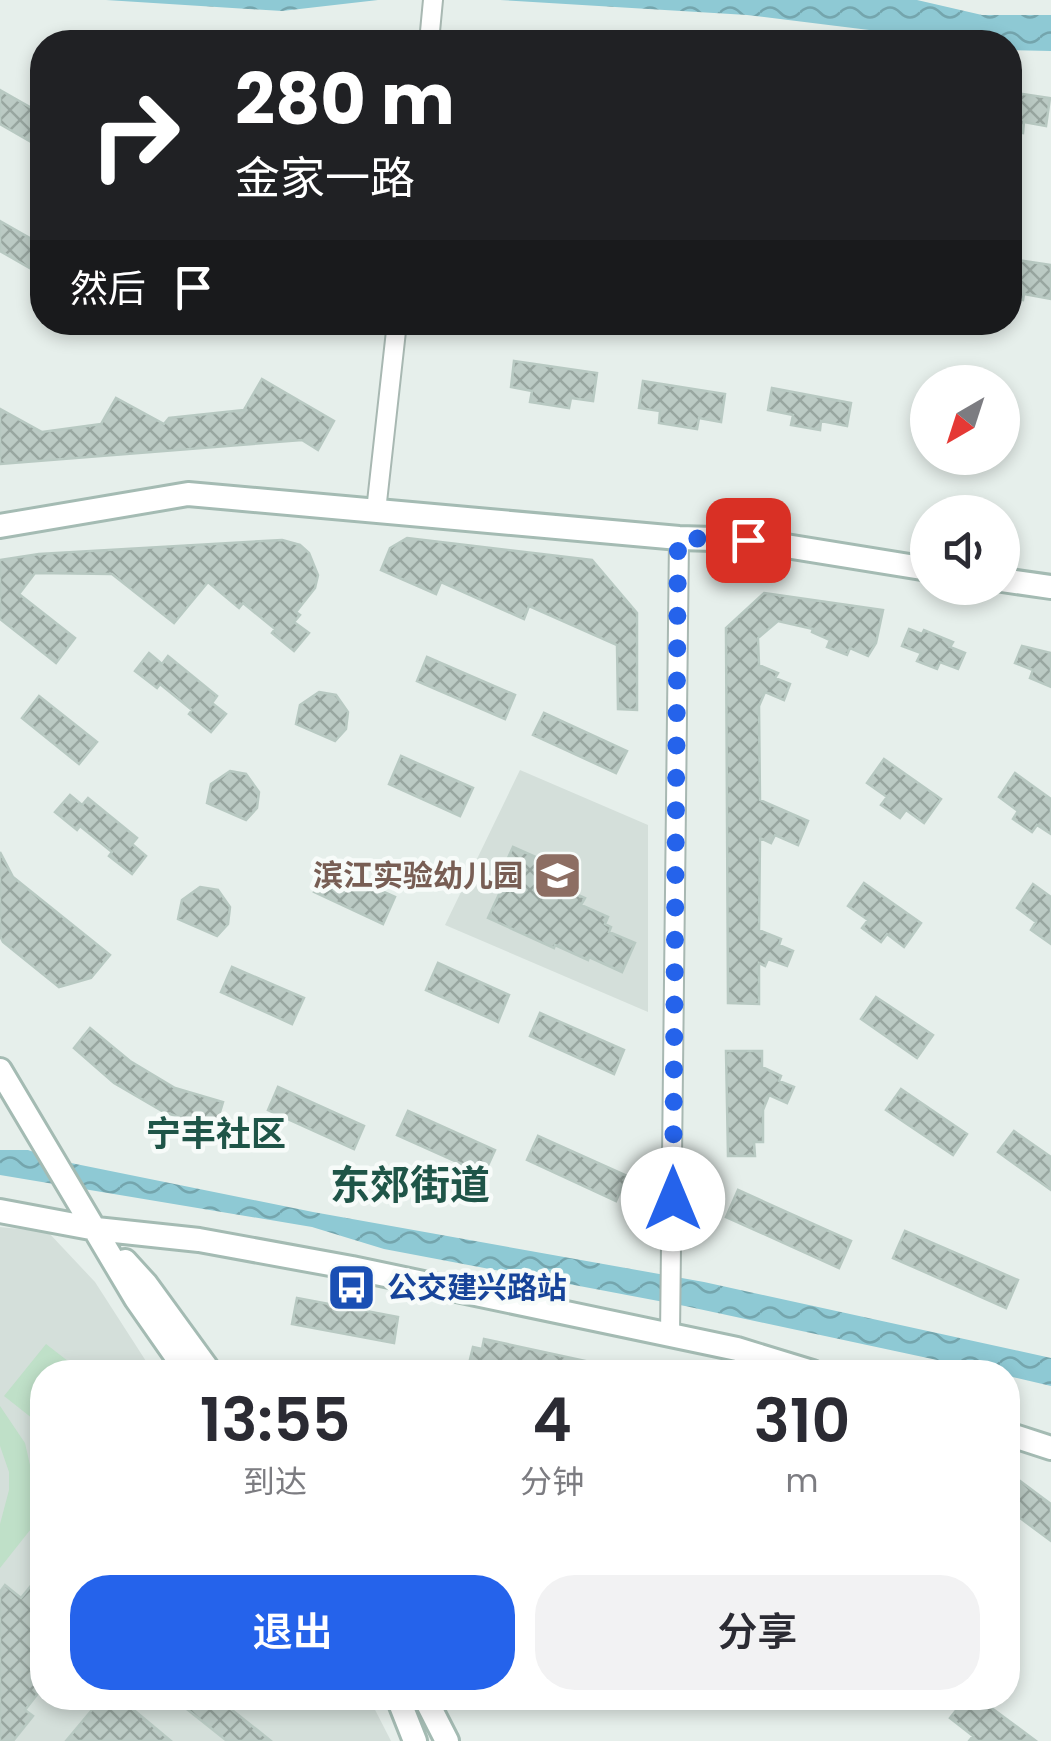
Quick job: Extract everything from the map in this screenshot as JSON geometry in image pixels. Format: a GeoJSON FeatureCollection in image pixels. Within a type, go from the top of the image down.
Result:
{"type":"FeatureCollection","features":[{"type":"Feature","properties":{"kind":"street"},"geometry":{"type":"LineString","coordinates":[[430,30],[432,0]]}},
{"type":"Feature","properties":{"kind":"street"},"geometry":{"type":"LineString","coordinates":[[376,511],[396,335]]}},
{"type":"Feature","properties":{"kind":"street"},"geometry":{"type":"LineString","coordinates":[[0,526],[188,494],[678,538],[748,540],[910,566]]}},
{"type":"Feature","properties":{"kind":"street"},"geometry":{"type":"LineString","coordinates":[[670,1330],[678,538]]}},
{"type":"Feature","properties":{"kind":"street"},"geometry":{"type":"LineString","coordinates":[[1020,583],[1051,587]]}},
{"type":"Feature","properties":{"kind":"street"},"geometry":{"type":"LineString","coordinates":[[0,1070],[136,1300],[178,1360]]}},
{"type":"Feature","properties":{"kind":"street"},"geometry":{"type":"LineString","coordinates":[[0,1211],[91,1221],[352,1268],[670,1330],[773,1360]]}},
{"type":"Feature","properties":{"kind":"street"},"geometry":{"type":"LineString","coordinates":[[91,1221],[146,1284],[201,1360]]}},
{"type":"Feature","properties":{"kind":"street"},"geometry":{"type":"LineString","coordinates":[[1020,1438],[1051,1448]]}},
{"type":"Feature","properties":{"kind":"street"},"geometry":{"type":"LineString","coordinates":[[403,1710],[415,1741]]}},
{"type":"Feature","properties":{"kind":"street"},"geometry":{"type":"LineString","coordinates":[[432,1710],[447,1741]]}},
{"type":"Feature","properties":{"kind":"shaded area","name":"滨江实验幼儿园"},"geometry":{"type":"Polygon","coordinates":[[[520,770],[648,825],[648,1012],[445,925],[520,770]]]}},
{"type":"Feature","properties":{"kind":"shaded area"},"geometry":{"type":"Polygon","coordinates":[[[0,1227],[48,1232],[95,1282],[145,1360],[30,1360],[30,1710],[375,1710],[391,1741],[0,1741],[0,1227]]]}},
{"type":"Feature","properties":{"kind":"green space"},"geometry":{"type":"Polygon","coordinates":[[[46,1344],[67,1360],[33,1360],[46,1344]]]}},
{"type":"Feature","properties":{"kind":"green space"},"geometry":{"type":"Polygon","coordinates":[[[30,1364],[30,1417],[4,1396],[30,1364]]]}},
{"type":"Feature","properties":{"kind":"green space"},"geometry":{"type":"Polygon","coordinates":[[[0,1406],[25,1443],[30,1465],[30,1530],[0,1568],[0,1524],[9,1490],[9,1472],[0,1446],[0,1406]]]}},
{"type":"Feature","properties":{"kind":"water"},"geometry":{"type":"Polygon","coordinates":[[[106,0],[378,0],[282,11],[106,0]]]}},
{"type":"Feature","properties":{"kind":"water"},"geometry":{"type":"Polygon","coordinates":[[[500,0],[917,0],[982,15],[1051,15],[1051,51],[1022,50],[1022,30],[869,30],[747,15],[500,0]]]}},
{"type":"Feature","properties":{"kind":"water"},"geometry":{"type":"Polygon","coordinates":[[[0,1150],[28,1150],[61,1161],[313,1212],[704,1282],[1051,1358],[1051,1386],[1020,1379],[1020,1360],[937,1360],[685,1306],[384,1249],[312,1227],[0,1175],[0,1150]]]}},
{"type":"Feature","properties":{"kind":"building"},"geometry":{"type":"Polygon","coordinates":[[[0,90],[30,107],[30,141],[0,124],[0,90]]]}},
{"type":"Feature","properties":{"kind":"building"},"geometry":{"type":"Polygon","coordinates":[[[1022,94],[1050,98],[1046,126],[1024,122],[1023,133],[1022,94]]]}},
{"type":"Feature","properties":{"kind":"building"},"geometry":{"type":"Polygon","coordinates":[[[0,221],[30,238],[30,268],[0,251],[0,221]]]}},
{"type":"Feature","properties":{"kind":"building"},"geometry":{"type":"Polygon","coordinates":[[[1022,261],[1051,265],[1051,299],[1024,294],[1023,300],[1022,261]]]}},
{"type":"Feature","properties":{"kind":"building"},"geometry":{"type":"Polygon","coordinates":[[[514,361],[597,373],[593,401],[571,398],[569,408],[530,402],[532,391],[511,387],[514,361]]]}},
{"type":"Feature","properties":{"kind":"building"},"geometry":{"type":"Polygon","coordinates":[[[262,379],[334,421],[318,450],[302,440],[0,464],[0,409],[42,432],[101,424],[116,398],[164,424],[169,418],[244,410],[262,379]]]}},
{"type":"Feature","properties":{"kind":"building"},"geometry":{"type":"Polygon","coordinates":[[[643,381],[725,394],[721,422],[699,418],[697,429],[659,423],[660,411],[639,408],[643,381]]]}},
{"type":"Feature","properties":{"kind":"building"},"geometry":{"type":"Polygon","coordinates":[[[772,388],[851,403],[847,426],[821,421],[820,430],[791,425],[793,415],[768,410],[772,388]]]}},
{"type":"Feature","properties":{"kind":"building"},"geometry":{"type":"Polygon","coordinates":[[[407,538],[592,560],[637,613],[637,710],[618,709],[617,645],[529,606],[524,619],[441,582],[436,594],[381,570],[390,548],[407,538]]]}},
{"type":"Feature","properties":{"kind":"building"},"geometry":{"type":"Polygon","coordinates":[[[282,540],[300,545],[309,553],[318,575],[315,588],[296,612],[300,615],[294,622],[309,633],[294,651],[243,603],[239,608],[208,582],[174,623],[112,574],[35,573],[19,594],[75,638],[56,663],[0,619],[0,560],[39,554],[282,540]]]}},
{"type":"Feature","properties":{"kind":"building"},"geometry":{"type":"Polygon","coordinates":[[[764,593],[883,610],[876,643],[868,656],[850,648],[847,655],[827,647],[830,640],[812,632],[813,629],[778,621],[758,638],[759,665],[778,673],[775,678],[790,684],[784,700],[765,692],[759,706],[760,800],[808,821],[798,845],[775,835],[771,843],[760,838],[759,930],[781,939],[779,945],[793,951],[787,966],[768,959],[765,966],[759,963],[759,1004],[728,1003],[726,628],[764,593]]]}},
{"type":"Feature","properties":{"kind":"building"},"geometry":{"type":"Polygon","coordinates":[[[909,629],[922,634],[924,630],[953,642],[950,647],[965,653],[958,669],[940,662],[937,669],[917,661],[921,653],[902,646],[909,629]]]}},
{"type":"Feature","properties":{"kind":"building"},"geometry":{"type":"Polygon","coordinates":[[[1022,646],[1051,653],[1051,687],[1030,678],[1033,670],[1015,663],[1022,646]]]}},
{"type":"Feature","properties":{"kind":"building"},"geometry":{"type":"Polygon","coordinates":[[[149,653],[162,664],[168,656],[217,696],[212,703],[226,714],[211,732],[160,684],[157,688],[135,671],[149,653]]]}},
{"type":"Feature","properties":{"kind":"building"},"geometry":{"type":"Polygon","coordinates":[[[427,657],[515,695],[505,719],[417,681],[427,657]]]}},
{"type":"Feature","properties":{"kind":"building"},"geometry":{"type":"Polygon","coordinates":[[[319,692],[336,695],[348,712],[346,729],[335,741],[296,724],[300,705],[319,692]]]}},
{"type":"Feature","properties":{"kind":"building"},"geometry":{"type":"Polygon","coordinates":[[[39,696],[97,742],[79,764],[22,718],[39,696]]]}},
{"type":"Feature","properties":{"kind":"building"},"geometry":{"type":"Polygon","coordinates":[[[544,713],[627,751],[616,773],[533,735],[544,713]]]}},
{"type":"Feature","properties":{"kind":"building"},"geometry":{"type":"Polygon","coordinates":[[[401,756],[473,788],[460,816],[389,784],[401,756]]]}},
{"type":"Feature","properties":{"kind":"building"},"geometry":{"type":"Polygon","coordinates":[[[884,759],[941,799],[924,823],[906,810],[900,818],[881,805],[887,797],[867,783],[884,759]]]}},
{"type":"Feature","properties":{"kind":"building"},"geometry":{"type":"Polygon","coordinates":[[[230,771],[246,774],[259,792],[257,808],[246,820],[207,803],[211,784],[230,771]]]}},
{"type":"Feature","properties":{"kind":"building"},"geometry":{"type":"Polygon","coordinates":[[[1015,773],[1051,799],[1051,834],[1037,825],[1032,832],[1013,819],[1018,811],[999,797],[1015,773]]]}},
{"type":"Feature","properties":{"kind":"building"},"geometry":{"type":"Polygon","coordinates":[[[70,795],[82,805],[88,798],[137,838],[132,844],[146,856],[132,874],[80,826],[77,830],[55,812],[70,795]]]}},
{"type":"Feature","properties":{"kind":"building"},"geometry":{"type":"Polygon","coordinates":[[[513,847],[540,859],[537,866],[562,878],[558,886],[585,898],[581,905],[608,917],[605,924],[611,927],[609,932],[635,943],[622,972],[555,945],[554,948],[488,918],[501,890],[495,887],[513,847]]]}},
{"type":"Feature","properties":{"kind":"building"},"geometry":{"type":"Polygon","coordinates":[[[0,852],[13,877],[110,955],[91,978],[59,987],[3,942],[0,852]]]}},
{"type":"Feature","properties":{"kind":"building"},"geometry":{"type":"Polygon","coordinates":[[[326,866],[395,897],[383,924],[314,892],[326,866]]]}},
{"type":"Feature","properties":{"kind":"building"},"geometry":{"type":"Polygon","coordinates":[[[864,883],[921,923],[904,947],[887,934],[881,942],[862,928],[868,920],[848,906],[864,883]]]}},
{"type":"Feature","properties":{"kind":"building"},"geometry":{"type":"Polygon","coordinates":[[[1033,884],[1051,897],[1051,944],[1031,930],[1036,922],[1017,908],[1033,884]]]}},
{"type":"Feature","properties":{"kind":"building"},"geometry":{"type":"Polygon","coordinates":[[[200,887],[218,890],[230,907],[228,924],[217,936],[178,919],[182,900],[200,887]]]}},
{"type":"Feature","properties":{"kind":"building"},"geometry":{"type":"Polygon","coordinates":[[[438,963],[509,995],[498,1022],[426,990],[438,963]]]}},
{"type":"Feature","properties":{"kind":"building"},"geometry":{"type":"Polygon","coordinates":[[[232,967],[304,998],[292,1024],[221,992],[232,967]]]}},
{"type":"Feature","properties":{"kind":"building"},"geometry":{"type":"Polygon","coordinates":[[[876,997],[933,1035],[917,1058],[861,1019],[876,997]]]}},
{"type":"Feature","properties":{"kind":"building"},"geometry":{"type":"Polygon","coordinates":[[[540,1013],[624,1050],[614,1074],[530,1036],[540,1013]]]}},
{"type":"Feature","properties":{"kind":"building"},"geometry":{"type":"Polygon","coordinates":[[[90,1028],[130,1061],[175,1088],[223,1102],[215,1129],[164,1112],[114,1083],[74,1048],[90,1028]]]}},
{"type":"Feature","properties":{"kind":"building"},"geometry":{"type":"Polygon","coordinates":[[[726,1051],[762,1051],[762,1067],[794,1087],[787,1103],[769,1095],[763,1110],[763,1142],[754,1142],[755,1156],[728,1156],[726,1051]]]}},
{"type":"Feature","properties":{"kind":"building"},"geometry":{"type":"Polygon","coordinates":[[[278,1087],[364,1126],[354,1149],[268,1110],[278,1087]]]}},
{"type":"Feature","properties":{"kind":"building"},"geometry":{"type":"Polygon","coordinates":[[[901,1089],[967,1134],[953,1155],[886,1110],[901,1089]]]}},
{"type":"Feature","properties":{"kind":"building"},"geometry":{"type":"Polygon","coordinates":[[[408,1111],[495,1150],[484,1174],[397,1135],[408,1111]]]}},
{"type":"Feature","properties":{"kind":"building"},"geometry":{"type":"Polygon","coordinates":[[[1014,1131],[1051,1157],[1051,1190],[998,1152],[1014,1131]]]}},
{"type":"Feature","properties":{"kind":"building"},"geometry":{"type":"Polygon","coordinates":[[[538,1136],[627,1176],[616,1201],[527,1160],[538,1136]]]}},
{"type":"Feature","properties":{"kind":"building"},"geometry":{"type":"Polygon","coordinates":[[[738,1190],[851,1241],[839,1268],[726,1217],[738,1190]]]}},
{"type":"Feature","properties":{"kind":"building"},"geometry":{"type":"Polygon","coordinates":[[[905,1231],[1018,1280],[1006,1308],[893,1258],[905,1231]]]}},
{"type":"Feature","properties":{"kind":"building"},"geometry":{"type":"Polygon","coordinates":[[[297,1298],[398,1317],[394,1343],[292,1324],[297,1298]]]}},
{"type":"Feature","properties":{"kind":"building"},"geometry":{"type":"Polygon","coordinates":[[[484,1339],[581,1360],[470,1360],[473,1347],[482,1349],[484,1339]]]}},
{"type":"Feature","properties":{"kind":"building"},"geometry":{"type":"Polygon","coordinates":[[[1020,1481],[1051,1504],[1051,1541],[1020,1518],[1020,1481]]]}},
{"type":"Feature","properties":{"kind":"building"},"geometry":{"type":"Polygon","coordinates":[[[5,1585],[21,1598],[30,1587],[30,1704],[25,1710],[33,1716],[13,1741],[0,1741],[0,1592],[5,1585]]]}},
{"type":"Feature","properties":{"kind":"building"},"geometry":{"type":"Polygon","coordinates":[[[92,1710],[134,1710],[171,1741],[66,1741],[92,1710]]]}},
{"type":"Feature","properties":{"kind":"building"},"geometry":{"type":"Polygon","coordinates":[[[188,1710],[232,1710],[271,1741],[227,1741],[188,1710]]]}},
{"type":"Feature","properties":{"kind":"building"},"geometry":{"type":"Polygon","coordinates":[[[956,1710],[994,1710],[1036,1741],[969,1741],[973,1736],[950,1718],[956,1710]]]}},
{"type":"Feature","properties":{"kind":"place","name":"滨江实验幼儿园"},"geometry":{"type":"Point","coordinates":[558,875]}},
{"type":"Feature","properties":{"kind":"place","name":"公交建兴路站"},"geometry":{"type":"Point","coordinates":[352,1287]}},
{"type":"Feature","properties":{"kind":"district","name":"宁丰社区"},"geometry":{"type":"Point","coordinates":[216,1133]}},
{"type":"Feature","properties":{"kind":"district","name":"东郊街道"},"geometry":{"type":"Point","coordinates":[410,1185]}},
{"type":"Feature","properties":{"kind":"route"},"geometry":{"type":"LineString","coordinates":[[673,1199],[678,538],[748,540]]}}]}
